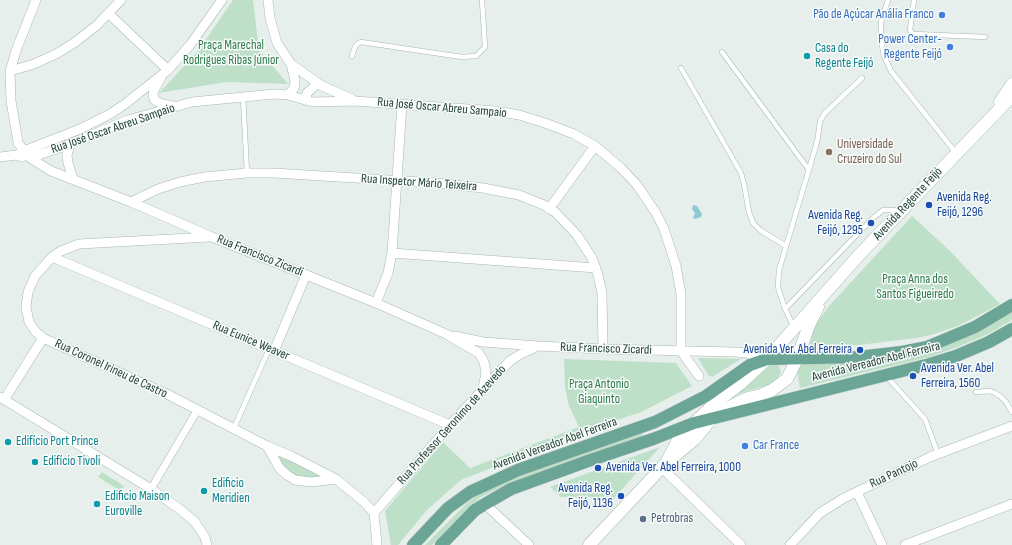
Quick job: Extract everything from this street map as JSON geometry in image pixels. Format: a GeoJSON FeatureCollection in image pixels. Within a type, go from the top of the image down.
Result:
{"type":"FeatureCollection","features":[{"type":"Feature","properties":{"kind":"main road","name":"Avenida Regente Feijó"},"geometry":{"type":"LineString","coordinates":[[991,116],[1012,84]]}},
{"type":"Feature","properties":{"kind":"main road","name":"Avenida Regente Feijó"},"geometry":{"type":"LineString","coordinates":[[664,466],[677,442],[694,423],[767,359],[825,292],[991,116],[1012,96]]}},
{"type":"Feature","properties":{"kind":"main road","name":"Avenida Regente Feijó"},"geometry":{"type":"LineString","coordinates":[[589,545],[664,466],[695,439],[713,417],[737,403],[748,398],[761,395],[778,386],[787,378],[797,359],[809,325],[825,292]]}},
{"type":"Feature","properties":{"kind":"main road","name":"Avenida Vereador Abel Ferreira"},"geometry":{"type":"LineString","coordinates":[[413,545],[448,508],[470,492],[518,470],[655,422],[706,396],[750,365],[767,359],[877,356],[927,347],[975,327],[1012,306]]}},
{"type":"Feature","properties":{"kind":"main road","name":"Avenida Vereador Abel Ferreira"},"geometry":{"type":"LineString","coordinates":[[441,545],[465,520],[485,504],[511,489],[588,460],[653,439],[713,417],[930,364],[956,356],[989,342],[1012,329]]}},
{"type":"Feature","properties":{"kind":"street"},"geometry":{"type":"LineString","coordinates":[[24,155],[18,143],[14,124],[11,101],[10,71],[17,48],[36,0]]}},
{"type":"Feature","properties":{"kind":"street"},"geometry":{"type":"LineString","coordinates":[[10,71],[34,64],[56,54],[74,43],[96,26],[121,0]]}},
{"type":"Feature","properties":{"kind":"street"},"geometry":{"type":"LineString","coordinates":[[0,157],[24,155],[110,114],[125,104],[165,72],[190,45],[222,0]]}},
{"type":"Feature","properties":{"kind":"street"},"geometry":{"type":"LineString","coordinates":[[268,2],[270,18],[278,43],[290,64],[295,81],[294,88],[288,95]]}},
{"type":"Feature","properties":{"kind":"street"},"geometry":{"type":"LineString","coordinates":[[109,14],[165,72]]}},
{"type":"Feature","properties":{"kind":"street"},"geometry":{"type":"LineString","coordinates":[[290,64],[318,83],[356,101]]}},
{"type":"Feature","properties":{"kind":"street"},"geometry":{"type":"LineString","coordinates":[[165,72],[154,90],[154,99],[162,104],[175,106]]}},
{"type":"Feature","properties":{"kind":"street"},"geometry":{"type":"LineString","coordinates":[[306,100],[307,93],[318,83]]}},
{"type":"Feature","properties":{"kind":"street"},"geometry":{"type":"LineString","coordinates":[[324,102],[328,98],[328,88]]}},
{"type":"Feature","properties":{"kind":"street","name":"Rua José Oscar Abreu Sampaio"},"geometry":{"type":"LineString","coordinates":[[24,155],[70,144],[128,120],[175,106],[192,102],[243,96],[274,94],[288,95],[312,102],[356,101],[496,111],[519,115],[574,134],[595,146],[621,168],[637,185],[647,199],[664,229],[676,266],[681,294],[681,351]]}},
{"type":"Feature","properties":{"kind":"street"},"geometry":{"type":"LineString","coordinates":[[376,303],[388,273],[392,253],[402,104]]}},
{"type":"Feature","properties":{"kind":"street"},"geometry":{"type":"LineString","coordinates":[[70,144],[67,155],[73,179]]}},
{"type":"Feature","properties":{"kind":"street"},"geometry":{"type":"LineString","coordinates":[[549,208],[595,146]]}},
{"type":"Feature","properties":{"kind":"street","name":"Rua Francisco Zicardi"},"geometry":{"type":"LineString","coordinates":[[24,155],[51,171],[131,202],[212,237],[376,303],[446,334],[479,353],[484,362],[486,372],[483,389]]}},
{"type":"Feature","properties":{"kind":"street","name":"Rua Inspetor Mário Teixeira"},"geometry":{"type":"LineString","coordinates":[[131,202],[158,189],[180,182],[247,173],[274,173],[458,184],[503,191],[526,198],[549,208],[566,222],[577,235],[592,258],[602,293],[602,349]]}},
{"type":"Feature","properties":{"kind":"street","name":"Rua Coronel Irineu de Castro"},"geometry":{"type":"LineString","coordinates":[[212,237],[79,244],[61,251],[52,257],[35,276],[28,292],[27,299],[26,307],[29,322],[36,332],[43,338],[167,394],[267,446],[291,456],[336,479],[364,502],[374,513]]}},
{"type":"Feature","properties":{"kind":"street"},"geometry":{"type":"LineString","coordinates":[[392,253],[596,268]]}},
{"type":"Feature","properties":{"kind":"street","name":"Rua Eunice Weaver"},"geometry":{"type":"LineString","coordinates":[[52,257],[450,425]]}},
{"type":"Feature","properties":{"kind":"street"},"geometry":{"type":"LineString","coordinates":[[271,350],[306,275]]}},
{"type":"Feature","properties":{"kind":"street","name":"Rua Francisco Zicardi"},"geometry":{"type":"LineString","coordinates":[[446,334],[483,342],[602,349],[746,353],[767,359]]}},
{"type":"Feature","properties":{"kind":"street"},"geometry":{"type":"LineString","coordinates":[[43,338],[2,399],[151,489],[181,510],[195,522],[207,545]]}},
{"type":"Feature","properties":{"kind":"street","name":"Rua Professor Geronimo de Azevedo"},"geometry":{"type":"LineString","coordinates":[[374,513],[450,425],[511,360],[538,346]]}},
{"type":"Feature","properties":{"kind":"street"},"geometry":{"type":"LineString","coordinates":[[681,351],[699,376]]}},
{"type":"Feature","properties":{"kind":"street"},"geometry":{"type":"LineString","coordinates":[[151,489],[198,409]]}},
{"type":"Feature","properties":{"kind":"street","name":"Rua Pantojo"},"geometry":{"type":"LineString","coordinates":[[790,545],[824,510],[857,492],[916,463],[1012,426]]}},
{"type":"Feature","properties":{"kind":"street"},"geometry":{"type":"LineString","coordinates":[[267,446],[280,469],[295,480],[311,482],[336,479]]}},
{"type":"Feature","properties":{"kind":"street"},"geometry":{"type":"LineString","coordinates":[[664,466],[741,545]]}},
{"type":"Feature","properties":{"kind":"street"},"geometry":{"type":"LineString","coordinates":[[857,492],[882,545]]}},
{"type":"Feature","properties":{"kind":"street"},"geometry":{"type":"LineString","coordinates":[[485,504],[529,545]]}},
{"type":"Feature","properties":{"kind":"street"},"geometry":{"type":"LineString","coordinates":[[905,545],[1012,504]]}},
{"type":"Feature","properties":{"kind":"street"},"geometry":{"type":"LineString","coordinates":[[374,513],[377,545]]}},
{"type":"Feature","properties":{"kind":"lane"},"geometry":{"type":"LineString","coordinates":[[352,56],[357,44],[361,42],[462,56],[476,56],[485,48],[482,0]]}},
{"type":"Feature","properties":{"kind":"lane"},"geometry":{"type":"LineString","coordinates":[[888,0],[881,22],[881,40],[884,56],[891,71],[956,153]]}},
{"type":"Feature","properties":{"kind":"lane"},"geometry":{"type":"LineString","coordinates":[[914,0],[910,30],[913,34],[985,37]]}},
{"type":"Feature","properties":{"kind":"lane"},"geometry":{"type":"LineString","coordinates":[[722,52],[809,170]]}},
{"type":"Feature","properties":{"kind":"lane"},"geometry":{"type":"LineString","coordinates":[[681,68],[741,173],[749,212],[753,223],[760,230],[786,246]]}},
{"type":"Feature","properties":{"kind":"lane"},"geometry":{"type":"LineString","coordinates":[[794,327],[785,309],[778,287],[777,278],[809,170],[818,137],[820,121],[825,113],[862,78]]}},
{"type":"Feature","properties":{"kind":"lane"},"geometry":{"type":"LineString","coordinates":[[243,96],[247,173]]}},
{"type":"Feature","properties":{"kind":"lane"},"geometry":{"type":"LineString","coordinates":[[785,309],[873,218],[883,210],[902,210]]}},
{"type":"Feature","properties":{"kind":"lane"},"geometry":{"type":"LineString","coordinates":[[234,428],[271,350]]}},
{"type":"Feature","properties":{"kind":"lane"},"geometry":{"type":"LineString","coordinates":[[885,375],[925,419],[938,454]]}},
{"type":"Feature","properties":{"kind":"lane"},"geometry":{"type":"LineString","coordinates":[[976,392],[990,391],[995,393],[1006,402],[1012,412]]}},
{"type":"Feature","properties":{"kind":"green space","name":"Praça Marechal Rodrigues Ribas Júnior"},"geometry":{"type":"Polygon","coordinates":[[[233,0],[253,0],[259,50],[288,84],[226,82],[159,93],[198,51],[233,0]]]}},
{"type":"Feature","properties":{"kind":"green space","name":"Praça Anna dos Santos Figueiredo"},"geometry":{"type":"Polygon","coordinates":[[[912,216],[950,251],[1000,304],[958,326],[931,335],[859,345],[811,346],[810,343],[816,324],[830,305],[912,216]]]}},
{"type":"Feature","properties":{"kind":"green space"},"geometry":{"type":"Polygon","coordinates":[[[1012,312],[1012,320],[988,334],[955,348],[929,357],[800,388],[796,365],[955,342],[987,327],[1012,312]]]}},
{"type":"Feature","properties":{"kind":"green space"},"geometry":{"type":"Polygon","coordinates":[[[698,358],[741,359],[712,377],[708,375],[698,358]]]}},
{"type":"Feature","properties":{"kind":"green space","name":"Praça Antonio Giaquinto"},"geometry":{"type":"Polygon","coordinates":[[[564,359],[676,363],[692,386],[641,412],[590,429],[461,480],[427,510],[398,545],[391,545],[385,511],[443,442],[470,468],[579,427],[569,406],[565,388],[564,359]]]}},
{"type":"Feature","properties":{"kind":"green space"},"geometry":{"type":"Polygon","coordinates":[[[774,363],[779,366],[781,373],[776,380],[768,385],[737,394],[724,406],[720,401],[766,366],[774,363]]]}},
{"type":"Feature","properties":{"kind":"green space"},"geometry":{"type":"Polygon","coordinates":[[[642,433],[643,437],[512,482],[481,497],[470,506],[432,545],[425,545],[468,502],[480,493],[510,478],[642,433]]]}},
{"type":"Feature","properties":{"kind":"green space"},"geometry":{"type":"Polygon","coordinates":[[[660,447],[607,506],[593,497],[561,497],[550,487],[660,447]]]}},
{"type":"Feature","properties":{"kind":"green space"},"geometry":{"type":"Polygon","coordinates":[[[273,451],[325,478],[297,478],[287,472],[273,451]]]}},
{"type":"Feature","properties":{"kind":"green space"},"geometry":{"type":"Polygon","coordinates":[[[102,472],[124,486],[121,491],[98,477],[102,472]]]}},
{"type":"Feature","properties":{"kind":"water"},"geometry":{"type":"Polygon","coordinates":[[[693,205],[697,206],[702,214],[701,217],[695,219],[693,218],[695,213],[692,209],[693,205]]]}},
{"type":"Feature","properties":{"kind":"place","name":"Pão de Açúcar Anália Franco"},"geometry":{"type":"Point","coordinates":[942,15]}},
{"type":"Feature","properties":{"kind":"place","name":"Power Center- Regente Feijó"},"geometry":{"type":"Point","coordinates":[950,47]}},
{"type":"Feature","properties":{"kind":"place","name":"Casa do Regente Feijó"},"geometry":{"type":"Point","coordinates":[807,56]}},
{"type":"Feature","properties":{"kind":"place","name":"Universidade Cruzeiro do Sul"},"geometry":{"type":"Point","coordinates":[829,152]}},
{"type":"Feature","properties":{"kind":"place","name":"Avenida Reg. Feijó, 1296"},"geometry":{"type":"Point","coordinates":[929,205]}},
{"type":"Feature","properties":{"kind":"place","name":"Avenida Reg. Feijó, 1295"},"geometry":{"type":"Point","coordinates":[871,223]}},
{"type":"Feature","properties":{"kind":"place","name":"Avenida Ver. Abel Ferreira"},"geometry":{"type":"Point","coordinates":[860,350]}},
{"type":"Feature","properties":{"kind":"place","name":"Avenida Ver. Abel Ferreira, 1560"},"geometry":{"type":"Point","coordinates":[913,376]}},
{"type":"Feature","properties":{"kind":"place","name":"Edifício Port Prince"},"geometry":{"type":"Point","coordinates":[8,442]}},
{"type":"Feature","properties":{"kind":"place","name":"Car France"},"geometry":{"type":"Point","coordinates":[745,446]}},
{"type":"Feature","properties":{"kind":"place","name":"Edifício Tivoli"},"geometry":{"type":"Point","coordinates":[35,462]}},
{"type":"Feature","properties":{"kind":"place","name":"Avenida Ver. Abel Ferreira, 1000"},"geometry":{"type":"Point","coordinates":[598,468]}},
{"type":"Feature","properties":{"kind":"place","name":"Edificio Meridien"},"geometry":{"type":"Point","coordinates":[204,491]}},
{"type":"Feature","properties":{"kind":"place","name":"Avenida Reg. Feijó, 1136"},"geometry":{"type":"Point","coordinates":[621,496]}},
{"type":"Feature","properties":{"kind":"place","name":"Edificio Maison Euroville"},"geometry":{"type":"Point","coordinates":[97,504]}},
{"type":"Feature","properties":{"kind":"place","name":"Petrobras"},"geometry":{"type":"Point","coordinates":[643,519]}}]}
